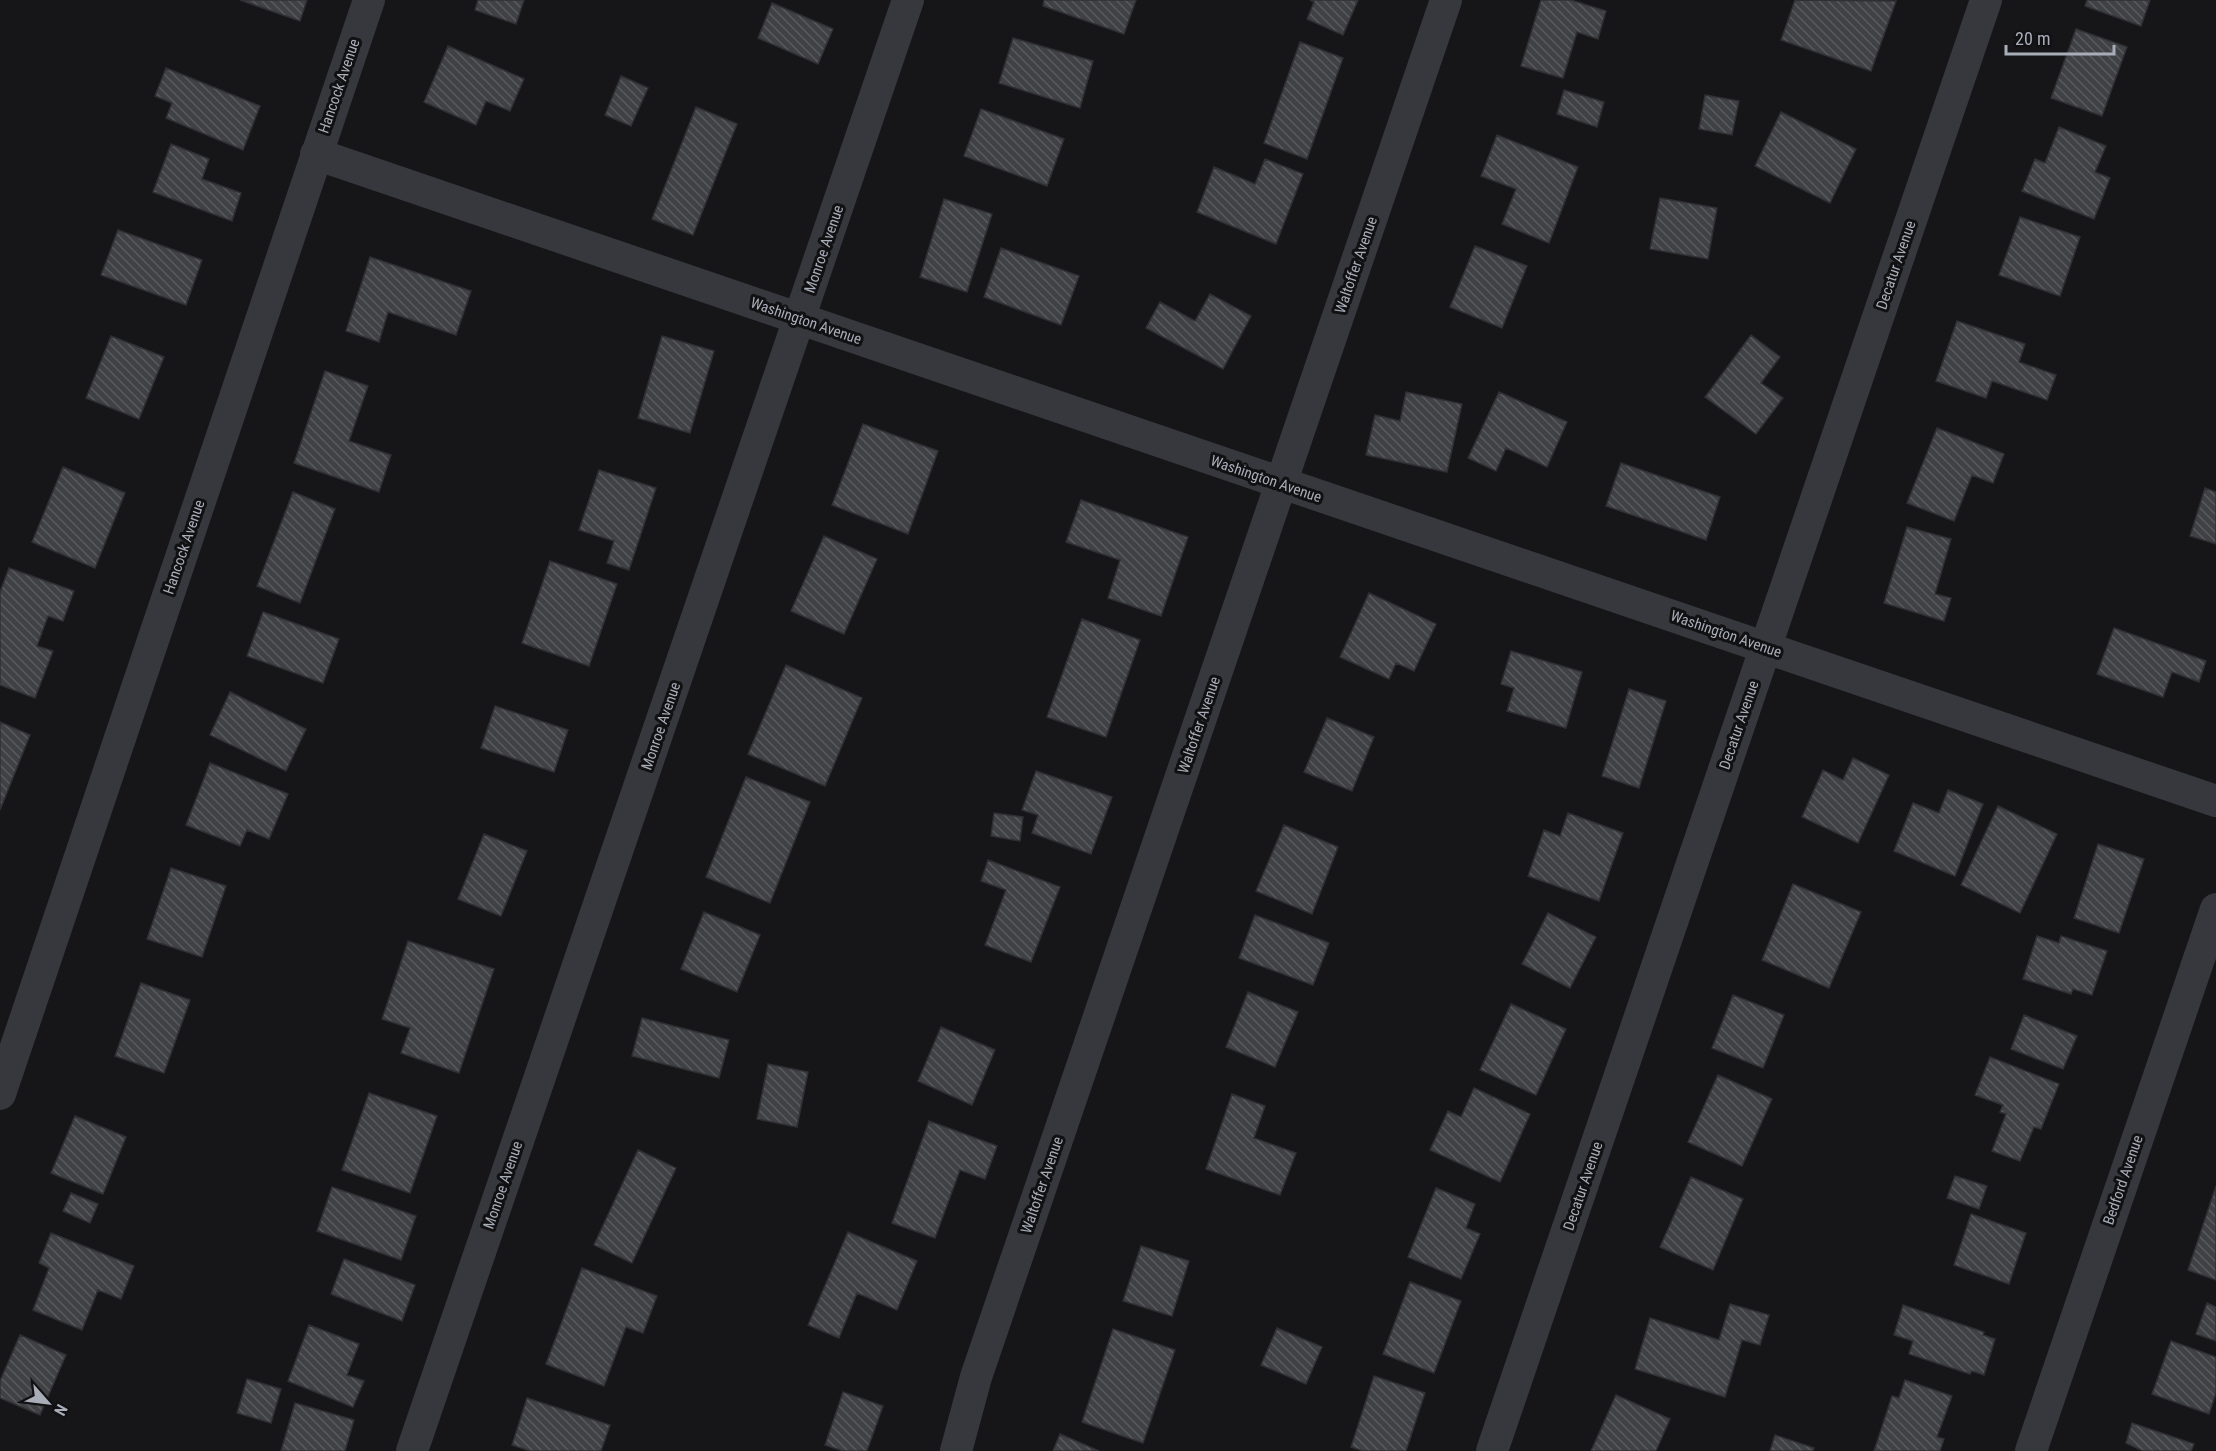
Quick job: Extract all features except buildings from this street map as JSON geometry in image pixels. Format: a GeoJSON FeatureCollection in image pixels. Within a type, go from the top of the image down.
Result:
{"type":"FeatureCollection","features":[{"type":"Feature","properties":{"kind":"street","name":"Hancock Avenue"},"geometry":{"type":"LineString","coordinates":[[0,1094],[369,0]]}},
{"type":"Feature","properties":{"kind":"street","name":"Monroe Avenue"},"geometry":{"type":"LineString","coordinates":[[412,1451],[908,0]]}},
{"type":"Feature","properties":{"kind":"street","name":"Waltoffer Avenue"},"geometry":{"type":"LineString","coordinates":[[956,1451],[976,1377],[1446,0]]}},
{"type":"Feature","properties":{"kind":"street","name":"Decatur Avenue"},"geometry":{"type":"LineString","coordinates":[[1492,1451],[1986,0]]}},
{"type":"Feature","properties":{"kind":"street","name":"Washington Avenue"},"geometry":{"type":"LineString","coordinates":[[316,154],[2216,801]]}},
{"type":"Feature","properties":{"kind":"street","name":"Bedford Avenue"},"geometry":{"type":"LineString","coordinates":[[2031,1451],[2216,909]]}}]}
